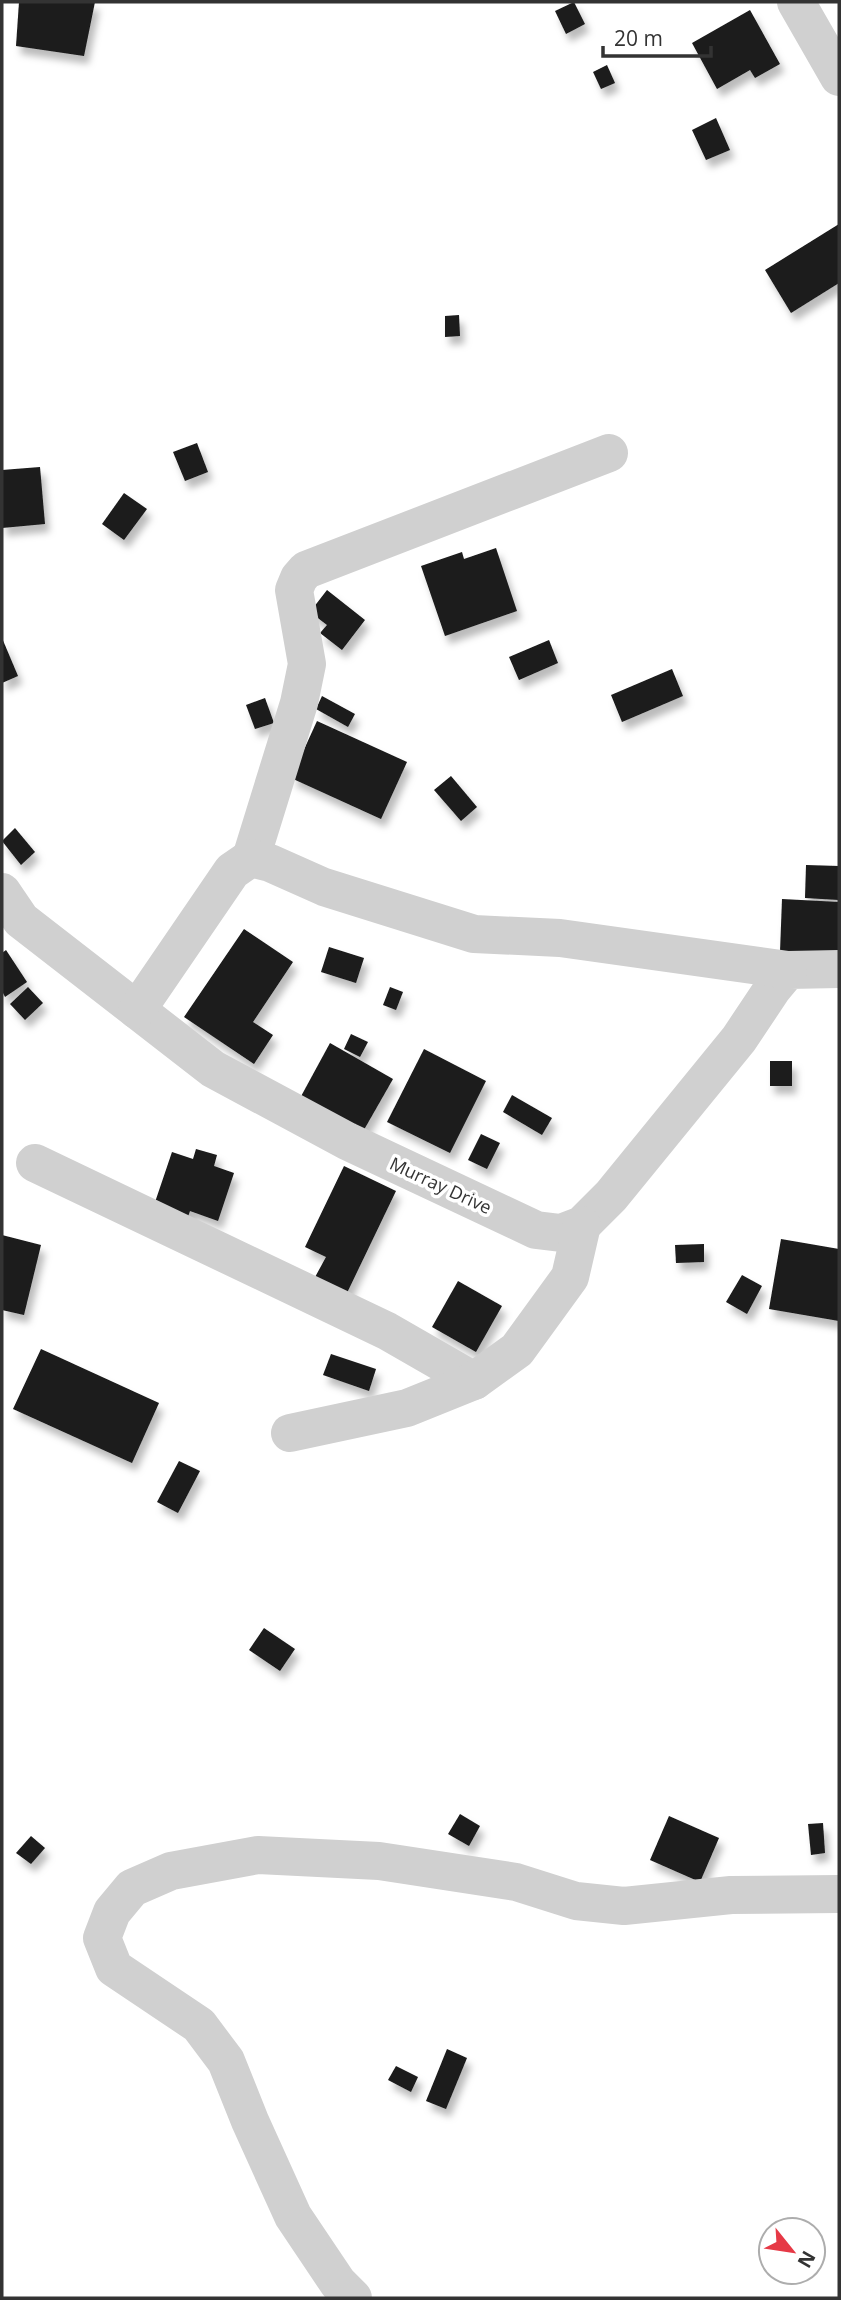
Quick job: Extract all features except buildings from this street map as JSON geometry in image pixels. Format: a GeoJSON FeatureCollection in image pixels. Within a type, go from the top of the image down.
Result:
{"type":"FeatureCollection","features":[{"type":"Feature","properties":{"kind":"street"},"geometry":{"type":"LineString","coordinates":[[796,2],[839,77]]}},
{"type":"Feature","properties":{"kind":"street"},"geometry":{"type":"LineString","coordinates":[[136,1010],[232,871],[251,858],[299,702],[307,664],[294,590],[299,578],[306,570],[609,453]]}},
{"type":"Feature","properties":{"kind":"street"},"geometry":{"type":"LineString","coordinates":[[251,858],[270,863],[324,887],[474,934],[559,938],[788,970],[839,969]]}},
{"type":"Feature","properties":{"kind":"street","name":"Murray Drive"},"geometry":{"type":"LineString","coordinates":[[2,892],[21,920],[213,1069],[347,1142],[536,1230],[561,1233],[582,1225]]}},
{"type":"Feature","properties":{"kind":"street"},"geometry":{"type":"LineString","coordinates":[[289,1433],[407,1408],[474,1381],[517,1350],[570,1277],[582,1225],[611,1196],[739,1039],[788,970]]}},
{"type":"Feature","properties":{"kind":"street"},"geometry":{"type":"LineString","coordinates":[[35,1163],[387,1331],[474,1381]]}},
{"type":"Feature","properties":{"kind":"street"},"geometry":{"type":"LineString","coordinates":[[353,2298],[338,2283],[293,2216],[226,2061],[199,2025],[114,1968],[102,1938],[112,1912],[132,1888],[171,1871],[258,1855],[379,1861],[516,1882],[576,1901],[624,1906],[732,1895],[839,1894]]}}]}
